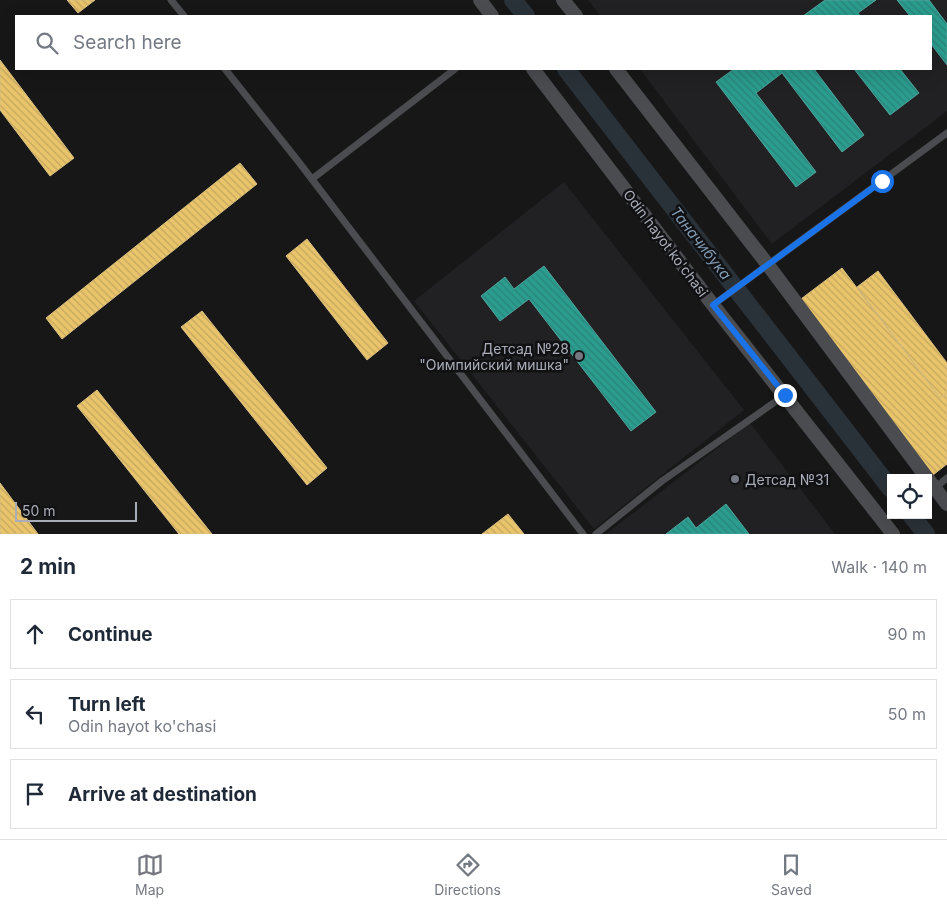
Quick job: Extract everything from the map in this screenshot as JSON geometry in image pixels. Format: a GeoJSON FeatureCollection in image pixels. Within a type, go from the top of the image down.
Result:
{"type":"FeatureCollection","features":[{"type":"Feature","properties":{"kind":"street"},"geometry":{"type":"LineString","coordinates":[[480,0],[491,15]]}},
{"type":"Feature","properties":{"kind":"street"},"geometry":{"type":"LineString","coordinates":[[563,0],[575,15]]}},
{"type":"Feature","properties":{"kind":"street","name":"Odin hayot ko'chasi"},"geometry":{"type":"LineString","coordinates":[[534,70],[718,302],[785,395],[893,534]]}},
{"type":"Feature","properties":{"kind":"street"},"geometry":{"type":"LineString","coordinates":[[617,70],[768,265],[925,474]]}},
{"type":"Feature","properties":{"kind":"street"},"geometry":{"type":"LineString","coordinates":[[932,484],[947,504]]}},
{"type":"Feature","properties":{"kind":"lane"},"geometry":{"type":"LineString","coordinates":[[171,0],[183,15]]}},
{"type":"Feature","properties":{"kind":"lane"},"geometry":{"type":"LineString","coordinates":[[226,70],[312,179],[583,534]]}},
{"type":"Feature","properties":{"kind":"lane"},"geometry":{"type":"LineString","coordinates":[[312,179],[454,70]]}},
{"type":"Feature","properties":{"kind":"lane"},"geometry":{"type":"LineString","coordinates":[[718,302],[947,133]]}},
{"type":"Feature","properties":{"kind":"lane"},"geometry":{"type":"LineString","coordinates":[[596,534],[662,481],[785,395]]}},
{"type":"Feature","properties":{"kind":"lane"},"geometry":{"type":"LineString","coordinates":[[932,481],[947,478]]}},
{"type":"Feature","properties":{"kind":"shaded area"},"geometry":{"type":"Polygon","coordinates":[[[588,0],[947,0],[947,111],[772,244],[641,70],[932,70],[932,15],[600,15],[588,0]]]}},
{"type":"Feature","properties":{"kind":"shaded area","name":"Детсад №28 \"Оимпийский мишка\""},"geometry":{"type":"Polygon","coordinates":[[[564,182],[744,410],[594,529],[414,301],[564,182]]]}},
{"type":"Feature","properties":{"kind":"shaded area","name":"Детсад №31"},"geometry":{"type":"Polygon","coordinates":[[[750,423],[835,534],[606,534],[750,423]]]}},
{"type":"Feature","properties":{"kind":"building: Homes"},"geometry":{"type":"Polygon","coordinates":[[[67,0],[95,0],[78,13],[67,0]]]}},
{"type":"Feature","properties":{"kind":"building: Homes"},"geometry":{"type":"Polygon","coordinates":[[[0,60],[74,158],[50,176],[0,110],[0,60]]]}},
{"type":"Feature","properties":{"kind":"building: Homes"},"geometry":{"type":"Polygon","coordinates":[[[240,163],[257,184],[62,339],[46,318],[240,163]]]}},
{"type":"Feature","properties":{"kind":"building: Homes"},"geometry":{"type":"Polygon","coordinates":[[[307,239],[388,343],[367,360],[286,256],[307,239]]]}},
{"type":"Feature","properties":{"kind":"building: Homes"},"geometry":{"type":"Polygon","coordinates":[[[842,268],[940,398],[947,393],[947,464],[933,475],[801,299],[842,268]]]}},
{"type":"Feature","properties":{"kind":"building: Homes"},"geometry":{"type":"Polygon","coordinates":[[[878,271],[947,363],[947,393],[940,398],[857,287],[878,271]]]}},
{"type":"Feature","properties":{"kind":"building: Homes"},"geometry":{"type":"Polygon","coordinates":[[[202,311],[327,468],[307,485],[181,327],[202,311]]]}},
{"type":"Feature","properties":{"kind":"building: Homes"},"geometry":{"type":"Polygon","coordinates":[[[97,390],[212,534],[179,534],[77,406],[97,390]]]}},
{"type":"Feature","properties":{"kind":"building: Homes"},"geometry":{"type":"Polygon","coordinates":[[[0,483],[38,534],[0,534],[0,483]]]}},
{"type":"Feature","properties":{"kind":"building: Homes"},"geometry":{"type":"Polygon","coordinates":[[[508,514],[524,534],[482,534],[508,514]]]}},
{"type":"Feature","properties":{"kind":"building: Schools"},"geometry":{"type":"Polygon","coordinates":[[[825,0],[876,0],[858,13],[859,15],[804,15],[825,0]]]}},
{"type":"Feature","properties":{"kind":"building: Schools"},"geometry":{"type":"Polygon","coordinates":[[[897,0],[929,0],[947,24],[947,65],[932,45],[932,15],[909,15],[897,0]]]}},
{"type":"Feature","properties":{"kind":"building: Schools"},"geometry":{"type":"Polygon","coordinates":[[[733,70],[815,70],[864,135],[842,152],[782,73],[756,93],[816,172],[796,187],[716,82],[733,70]]]}},
{"type":"Feature","properties":{"kind":"building: Schools"},"geometry":{"type":"Polygon","coordinates":[[[855,70],[901,70],[919,93],[890,115],[855,70]]]}},
{"type":"Feature","properties":{"kind":"building: Schools"},"geometry":{"type":"Polygon","coordinates":[[[544,266],[656,412],[631,431],[529,299],[500,321],[481,296],[505,277],[514,289],[544,266]]]}},
{"type":"Feature","properties":{"kind":"building: Schools"},"geometry":{"type":"Polygon","coordinates":[[[726,504],[749,534],[666,534],[688,517],[696,528],[726,504]]]}},
{"type":"Feature","properties":{"kind":"waterway","name":"Таначибука"},"geometry":{"type":"LineString","coordinates":[[513,0],[525,15]]}},
{"type":"Feature","properties":{"kind":"waterway","name":"Таначибука"},"geometry":{"type":"LineString","coordinates":[[567,70],[887,484]]}},
{"type":"Feature","properties":{"kind":"waterway","name":"Таначибука"},"geometry":{"type":"LineString","coordinates":[[914,519],[926,534]]}},
{"type":"Feature","properties":{"kind":"place","name":"Детсад №28 \"Оимпийский мишка\""},"geometry":{"type":"Point","coordinates":[579,356]}},
{"type":"Feature","properties":{"kind":"place","name":"Детсад №31"},"geometry":{"type":"Point","coordinates":[735,479]}},
{"type":"Feature","properties":{"kind":"route"},"geometry":{"type":"LineString","coordinates":[[785,395],[713,305],[882,181]]}}]}
